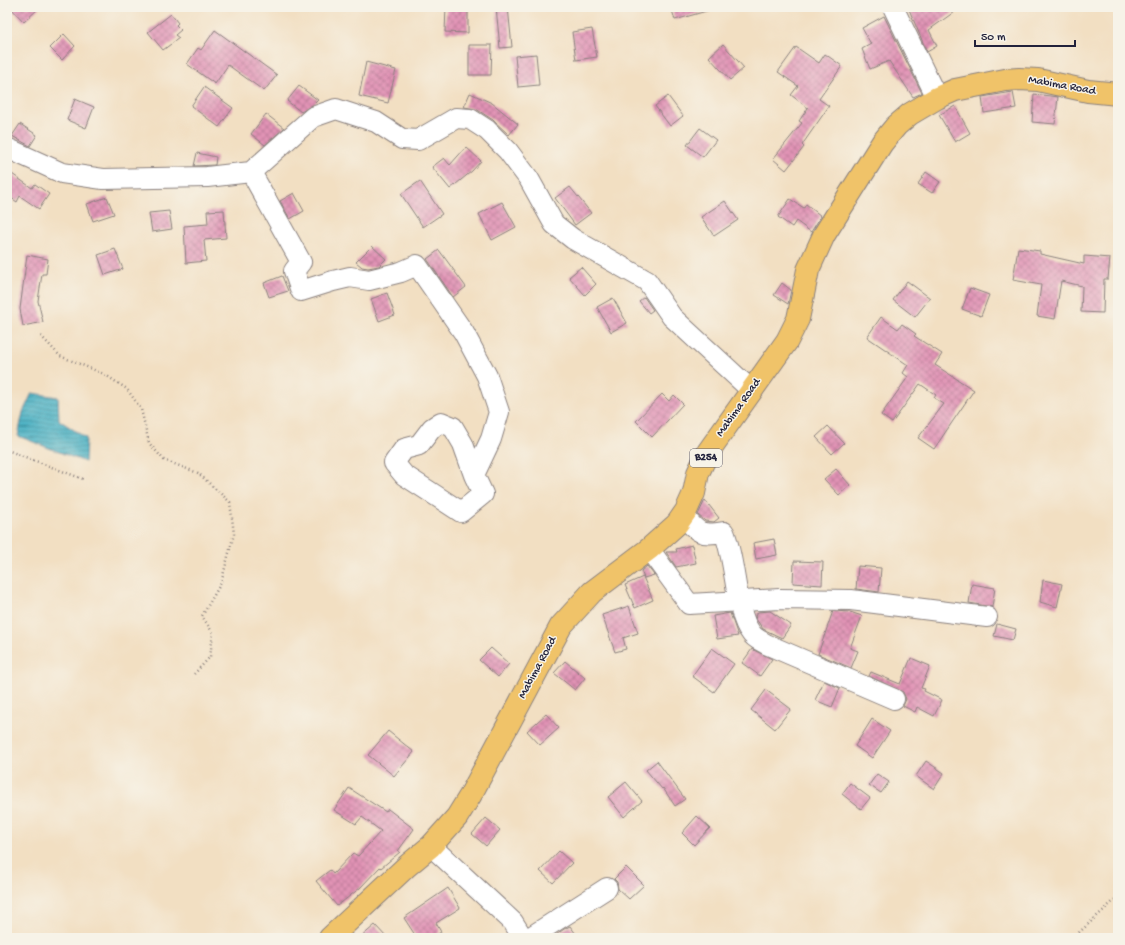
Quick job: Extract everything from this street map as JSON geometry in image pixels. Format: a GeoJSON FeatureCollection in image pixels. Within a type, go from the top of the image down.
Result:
{"type":"FeatureCollection","features":[{"type":"Feature","properties":{"kind":"main road","name":"Mabima Road"},"geometry":{"type":"LineString","coordinates":[[330,938],[407,866],[431,846],[457,817],[470,796],[561,626],[592,592],[649,549],[683,515],[694,493],[698,472],[708,452],[787,341],[798,319],[808,270],[824,235],[882,143],[896,126],[910,114],[937,98],[974,86],[1019,79],[1038,80],[1103,93],[1118,94]]}},
{"type":"Feature","properties":{"kind":"street"},"geometry":{"type":"LineString","coordinates":[[893,7],[937,98]]}},
{"type":"Feature","properties":{"kind":"street"},"geometry":{"type":"LineString","coordinates":[[7,148],[62,173],[103,179],[207,178],[251,172],[312,117],[336,109],[376,122],[402,139],[418,140],[456,118],[470,119],[487,130],[508,151],[529,179],[554,224],[573,240],[646,281],[672,317],[751,390]]}},
{"type":"Feature","properties":{"kind":"street"},"geometry":{"type":"LineString","coordinates":[[251,172],[301,262],[294,271],[302,291],[332,280],[350,277],[369,280],[401,272],[417,265],[464,333],[487,376],[499,412],[491,439],[474,475]]}},
{"type":"Feature","properties":{"kind":"street"},"geometry":{"type":"LineString","coordinates":[[441,422],[453,427],[463,444],[474,475],[483,494],[461,512],[404,475],[394,463],[404,449],[419,445],[432,428],[441,422]]}},
{"type":"Feature","properties":{"kind":"street"},"geometry":{"type":"LineString","coordinates":[[683,515],[697,532],[708,535],[724,532],[730,546],[743,621],[752,634],[766,644],[894,699]]}},
{"type":"Feature","properties":{"kind":"street"},"geometry":{"type":"LineString","coordinates":[[649,549],[689,604],[780,599],[851,600],[987,617]]}},
{"type":"Feature","properties":{"kind":"street"},"geometry":{"type":"LineString","coordinates":[[431,846],[513,922],[523,938]]}},
{"type":"Feature","properties":{"kind":"street"},"geometry":{"type":"LineString","coordinates":[[529,938],[607,888]]}},
{"type":"Feature","properties":{"kind":"path"},"geometry":{"type":"LineString","coordinates":[[41,336],[60,356],[104,374],[127,389],[141,409],[149,443],[164,460],[198,473],[230,502],[234,534],[221,583],[202,616],[213,633],[210,657],[194,674]]}},
{"type":"Feature","properties":{"kind":"path"},"geometry":{"type":"LineString","coordinates":[[7,450],[83,479]]}},
{"type":"Feature","properties":{"kind":"path"},"geometry":{"type":"LineString","coordinates":[[1073,938],[1118,897]]}},
{"type":"Feature","properties":{"kind":"water"},"geometry":{"type":"Polygon","coordinates":[[[32,393],[58,397],[59,420],[86,438],[85,462],[18,436],[23,412],[32,393]]]}},
{"type":"Feature","properties":{"kind":"building"},"geometry":{"type":"Polygon","coordinates":[[[10,7],[40,7],[24,22],[10,7]]]}},
{"type":"Feature","properties":{"kind":"building"},"geometry":{"type":"Polygon","coordinates":[[[446,7],[468,7],[468,33],[445,32],[446,7]]]}},
{"type":"Feature","properties":{"kind":"building"},"geometry":{"type":"Polygon","coordinates":[[[496,7],[508,7],[512,47],[500,48],[496,7]]]}},
{"type":"Feature","properties":{"kind":"building"},"geometry":{"type":"Polygon","coordinates":[[[671,7],[709,7],[710,10],[675,20],[671,7]]]}},
{"type":"Feature","properties":{"kind":"building"},"geometry":{"type":"Polygon","coordinates":[[[908,7],[961,7],[929,30],[937,46],[927,52],[908,7]]]}},
{"type":"Feature","properties":{"kind":"building"},"geometry":{"type":"Polygon","coordinates":[[[171,14],[178,23],[176,25],[181,30],[175,35],[179,38],[163,50],[148,32],[171,14]]]}},
{"type":"Feature","properties":{"kind":"building"},"geometry":{"type":"Polygon","coordinates":[[[884,16],[922,93],[913,97],[889,61],[870,69],[862,49],[871,44],[862,28],[884,16]]]}},
{"type":"Feature","properties":{"kind":"building"},"geometry":{"type":"Polygon","coordinates":[[[592,29],[597,57],[576,60],[572,32],[592,29]]]}},
{"type":"Feature","properties":{"kind":"building"},"geometry":{"type":"Polygon","coordinates":[[[215,30],[277,75],[264,91],[228,65],[215,84],[187,64],[198,48],[201,50],[215,30]]]}},
{"type":"Feature","properties":{"kind":"building"},"geometry":{"type":"Polygon","coordinates":[[[64,34],[75,46],[62,60],[50,48],[64,34]]]}},
{"type":"Feature","properties":{"kind":"building"},"geometry":{"type":"Polygon","coordinates":[[[723,44],[744,68],[730,80],[709,57],[723,44]]]}},
{"type":"Feature","properties":{"kind":"building"},"geometry":{"type":"Polygon","coordinates":[[[469,45],[492,45],[491,75],[469,75],[469,45]]]}},
{"type":"Feature","properties":{"kind":"building"},"geometry":{"type":"Polygon","coordinates":[[[796,47],[819,63],[825,54],[842,66],[819,99],[829,106],[802,145],[804,147],[786,170],[773,159],[802,123],[799,121],[808,108],[791,95],[798,86],[778,72],[796,47]]]}},
{"type":"Feature","properties":{"kind":"building"},"geometry":{"type":"Polygon","coordinates":[[[536,54],[539,85],[518,87],[515,56],[536,54]]]}},
{"type":"Feature","properties":{"kind":"building"},"geometry":{"type":"Polygon","coordinates":[[[366,62],[396,70],[388,103],[359,96],[366,62]]]}},
{"type":"Feature","properties":{"kind":"building"},"geometry":{"type":"Polygon","coordinates":[[[299,86],[318,100],[301,112],[287,101],[299,86]]]}},
{"type":"Feature","properties":{"kind":"building"},"geometry":{"type":"Polygon","coordinates":[[[204,87],[233,108],[219,127],[191,106],[204,87]]]}},
{"type":"Feature","properties":{"kind":"building"},"geometry":{"type":"Polygon","coordinates":[[[1013,92],[1016,108],[984,113],[982,97],[1013,92]]]}},
{"type":"Feature","properties":{"kind":"building"},"geometry":{"type":"Polygon","coordinates":[[[470,93],[492,103],[518,124],[509,135],[493,120],[476,109],[464,107],[470,93]]]}},
{"type":"Feature","properties":{"kind":"building"},"geometry":{"type":"Polygon","coordinates":[[[1034,94],[1058,97],[1055,124],[1032,122],[1034,94]]]}},
{"type":"Feature","properties":{"kind":"building"},"geometry":{"type":"Polygon","coordinates":[[[668,96],[683,116],[670,126],[655,106],[668,96]]]}},
{"type":"Feature","properties":{"kind":"building"},"geometry":{"type":"Polygon","coordinates":[[[75,99],[94,107],[86,128],[67,120],[75,99]]]}},
{"type":"Feature","properties":{"kind":"building"},"geometry":{"type":"Polygon","coordinates":[[[955,106],[970,133],[955,142],[939,115],[955,106]]]}},
{"type":"Feature","properties":{"kind":"building"},"geometry":{"type":"Polygon","coordinates":[[[266,114],[284,128],[265,145],[251,134],[266,114]]]}},
{"type":"Feature","properties":{"kind":"building"},"geometry":{"type":"Polygon","coordinates":[[[20,124],[37,135],[30,146],[12,136],[20,124]]]}},
{"type":"Feature","properties":{"kind":"building"},"geometry":{"type":"Polygon","coordinates":[[[700,128],[716,140],[703,157],[687,145],[700,128]]]}},
{"type":"Feature","properties":{"kind":"building"},"geometry":{"type":"Polygon","coordinates":[[[466,147],[481,161],[472,171],[450,189],[432,167],[444,158],[450,165],[466,147]]]}},
{"type":"Feature","properties":{"kind":"building"},"geometry":{"type":"Polygon","coordinates":[[[197,153],[216,157],[215,165],[194,166],[197,153]]]}},
{"type":"Feature","properties":{"kind":"building"},"geometry":{"type":"Polygon","coordinates":[[[926,172],[940,182],[932,193],[918,184],[926,172]]]}},
{"type":"Feature","properties":{"kind":"building"},"geometry":{"type":"Polygon","coordinates":[[[12,174],[32,188],[35,184],[49,194],[39,209],[20,196],[17,202],[7,195],[7,181],[12,174]]]}},
{"type":"Feature","properties":{"kind":"building"},"geometry":{"type":"Polygon","coordinates":[[[420,181],[442,214],[423,227],[401,194],[420,181]]]}},
{"type":"Feature","properties":{"kind":"building"},"geometry":{"type":"Polygon","coordinates":[[[570,187],[591,213],[575,225],[555,198],[570,187]]]}},
{"type":"Feature","properties":{"kind":"building"},"geometry":{"type":"Polygon","coordinates":[[[294,193],[304,211],[290,219],[280,201],[294,193]]]}},
{"type":"Feature","properties":{"kind":"building"},"geometry":{"type":"Polygon","coordinates":[[[107,197],[114,214],[93,221],[87,204],[107,197]]]}},
{"type":"Feature","properties":{"kind":"building"},"geometry":{"type":"Polygon","coordinates":[[[790,199],[804,208],[806,204],[821,216],[811,232],[796,221],[792,227],[778,217],[790,199]]]}},
{"type":"Feature","properties":{"kind":"building"},"geometry":{"type":"Polygon","coordinates":[[[725,201],[738,220],[714,236],[701,217],[725,201]]]}},
{"type":"Feature","properties":{"kind":"building"},"geometry":{"type":"Polygon","coordinates":[[[502,202],[516,227],[492,240],[479,214],[502,202]]]}},
{"type":"Feature","properties":{"kind":"building"},"geometry":{"type":"Polygon","coordinates":[[[224,210],[226,238],[204,240],[206,261],[186,263],[184,226],[208,224],[207,211],[224,210]]]}},
{"type":"Feature","properties":{"kind":"building"},"geometry":{"type":"Polygon","coordinates":[[[169,211],[172,229],[152,232],[149,213],[169,211]]]}},
{"type":"Feature","properties":{"kind":"building"},"geometry":{"type":"Polygon","coordinates":[[[372,246],[386,259],[379,266],[368,268],[362,267],[356,262],[372,246]]]}},
{"type":"Feature","properties":{"kind":"building"},"geometry":{"type":"Polygon","coordinates":[[[1018,248],[1040,251],[1040,254],[1084,264],[1084,256],[1110,258],[1108,279],[1104,279],[1103,313],[1081,312],[1082,286],[1061,281],[1055,319],[1037,316],[1041,285],[1013,280],[1018,248]]]}},
{"type":"Feature","properties":{"kind":"building"},"geometry":{"type":"Polygon","coordinates":[[[115,249],[123,269],[105,275],[98,255],[115,249]]]}},
{"type":"Feature","properties":{"kind":"building"},"geometry":{"type":"Polygon","coordinates":[[[439,250],[466,287],[453,297],[427,259],[439,250]]]}},
{"type":"Feature","properties":{"kind":"building"},"geometry":{"type":"Polygon","coordinates":[[[27,255],[48,259],[46,274],[42,274],[38,301],[43,322],[23,326],[20,309],[27,255]]]}},
{"type":"Feature","properties":{"kind":"building"},"geometry":{"type":"Polygon","coordinates":[[[581,267],[596,284],[585,295],[569,277],[581,267]]]}},
{"type":"Feature","properties":{"kind":"building"},"geometry":{"type":"Polygon","coordinates":[[[282,276],[288,291],[269,297],[264,283],[282,276]]]}},
{"type":"Feature","properties":{"kind":"building"},"geometry":{"type":"Polygon","coordinates":[[[907,281],[930,298],[915,317],[893,300],[907,281]]]}},
{"type":"Feature","properties":{"kind":"building"},"geometry":{"type":"Polygon","coordinates":[[[782,283],[791,290],[788,304],[774,295],[782,283]]]}},
{"type":"Feature","properties":{"kind":"building"},"geometry":{"type":"Polygon","coordinates":[[[970,288],[989,295],[981,316],[962,309],[970,288]]]}},
{"type":"Feature","properties":{"kind":"building"},"geometry":{"type":"Polygon","coordinates":[[[387,293],[395,315],[379,321],[371,299],[387,293]]]}},
{"type":"Feature","properties":{"kind":"building"},"geometry":{"type":"Polygon","coordinates":[[[644,297],[653,310],[649,313],[639,301],[644,297]]]}},
{"type":"Feature","properties":{"kind":"building"},"geometry":{"type":"Polygon","coordinates":[[[613,298],[627,323],[611,332],[597,307],[613,298]]]}},
{"type":"Feature","properties":{"kind":"building"},"geometry":{"type":"Polygon","coordinates":[[[881,317],[898,329],[902,324],[916,334],[914,336],[942,354],[935,365],[974,390],[934,449],[918,438],[944,404],[934,398],[936,395],[920,384],[892,423],[881,415],[908,377],[903,373],[908,365],[867,337],[881,317]]]}},
{"type":"Feature","properties":{"kind":"building"},"geometry":{"type":"Polygon","coordinates":[[[662,394],[669,401],[674,395],[683,404],[652,437],[636,421],[662,394]]]}},
{"type":"Feature","properties":{"kind":"building"},"geometry":{"type":"Polygon","coordinates":[[[828,426],[844,443],[832,454],[816,437],[828,426]]]}},
{"type":"Feature","properties":{"kind":"building"},"geometry":{"type":"Polygon","coordinates":[[[836,469],[850,485],[839,495],[824,479],[836,469]]]}},
{"type":"Feature","properties":{"kind":"building"},"geometry":{"type":"Polygon","coordinates":[[[705,500],[719,518],[714,522],[705,521],[698,515],[705,500]]]}},
{"type":"Feature","properties":{"kind":"building"},"geometry":{"type":"Polygon","coordinates":[[[774,539],[777,555],[756,559],[753,543],[774,539]]]}},
{"type":"Feature","properties":{"kind":"building"},"geometry":{"type":"Polygon","coordinates":[[[692,545],[696,563],[676,567],[666,552],[677,552],[676,549],[692,545]]]}},
{"type":"Feature","properties":{"kind":"building"},"geometry":{"type":"Polygon","coordinates":[[[794,561],[823,562],[822,585],[793,583],[794,561]]]}},
{"type":"Feature","properties":{"kind":"building"},"geometry":{"type":"Polygon","coordinates":[[[647,566],[654,575],[644,578],[641,571],[647,566]]]}},
{"type":"Feature","properties":{"kind":"building"},"geometry":{"type":"Polygon","coordinates":[[[858,566],[881,568],[879,592],[856,589],[858,566]]]}},
{"type":"Feature","properties":{"kind":"building"},"geometry":{"type":"Polygon","coordinates":[[[643,577],[653,600],[635,608],[625,585],[643,577]]]}},
{"type":"Feature","properties":{"kind":"building"},"geometry":{"type":"Polygon","coordinates":[[[1043,580],[1062,584],[1057,607],[1040,602],[1043,580]]]}},
{"type":"Feature","properties":{"kind":"building"},"geometry":{"type":"Polygon","coordinates":[[[972,584],[995,588],[992,607],[969,603],[972,584]]]}},
{"type":"Feature","properties":{"kind":"building"},"geometry":{"type":"Polygon","coordinates":[[[629,606],[638,633],[623,638],[626,649],[615,652],[602,615],[629,606]]]}},
{"type":"Feature","properties":{"kind":"building"},"geometry":{"type":"Polygon","coordinates":[[[770,611],[791,625],[782,638],[763,629],[756,619],[755,616],[758,612],[770,611]]]}},
{"type":"Feature","properties":{"kind":"building"},"geometry":{"type":"Polygon","coordinates":[[[833,611],[850,612],[862,616],[850,648],[858,651],[851,668],[818,654],[833,611]]]}},
{"type":"Feature","properties":{"kind":"building"},"geometry":{"type":"Polygon","coordinates":[[[730,613],[738,636],[717,639],[713,616],[730,613]]]}},
{"type":"Feature","properties":{"kind":"building"},"geometry":{"type":"Polygon","coordinates":[[[997,624],[1016,629],[1013,640],[994,636],[997,624]]]}},
{"type":"Feature","properties":{"kind":"building"},"geometry":{"type":"Polygon","coordinates":[[[491,648],[509,664],[498,677],[479,660],[491,648]]]}},
{"type":"Feature","properties":{"kind":"building"},"geometry":{"type":"Polygon","coordinates":[[[712,648],[734,664],[714,692],[692,676],[712,648]]]}},
{"type":"Feature","properties":{"kind":"building"},"geometry":{"type":"Polygon","coordinates":[[[752,649],[772,659],[760,676],[742,663],[752,649]]]}},
{"type":"Feature","properties":{"kind":"building"},"geometry":{"type":"Polygon","coordinates":[[[911,658],[930,666],[921,688],[942,700],[934,716],[917,707],[915,712],[903,706],[906,699],[903,692],[869,676],[871,672],[900,684],[911,658]]]}},
{"type":"Feature","properties":{"kind":"building"},"geometry":{"type":"Polygon","coordinates":[[[565,661],[585,678],[575,690],[554,673],[565,661]]]}},
{"type":"Feature","properties":{"kind":"building"},"geometry":{"type":"Polygon","coordinates":[[[824,681],[840,688],[832,707],[815,700],[824,681]]]}},
{"type":"Feature","properties":{"kind":"building"},"geometry":{"type":"Polygon","coordinates":[[[766,690],[791,709],[775,729],[751,710],[766,690]]]}},
{"type":"Feature","properties":{"kind":"building"},"geometry":{"type":"Polygon","coordinates":[[[546,714],[559,728],[540,745],[527,731],[546,714]]]}},
{"type":"Feature","properties":{"kind":"building"},"geometry":{"type":"Polygon","coordinates":[[[872,719],[890,731],[872,758],[855,746],[872,719]]]}},
{"type":"Feature","properties":{"kind":"building"},"geometry":{"type":"Polygon","coordinates":[[[388,731],[414,752],[394,776],[368,755],[388,731]]]}},
{"type":"Feature","properties":{"kind":"building"},"geometry":{"type":"Polygon","coordinates":[[[657,761],[685,799],[675,806],[663,788],[662,789],[646,770],[657,761]]]}},
{"type":"Feature","properties":{"kind":"building"},"geometry":{"type":"Polygon","coordinates":[[[926,761],[944,773],[934,789],[916,776],[926,761]]]}},
{"type":"Feature","properties":{"kind":"building"},"geometry":{"type":"Polygon","coordinates":[[[877,774],[889,782],[881,793],[869,785],[877,774]]]}},
{"type":"Feature","properties":{"kind":"building"},"geometry":{"type":"Polygon","coordinates":[[[626,782],[642,801],[624,817],[608,797],[626,782]]]}},
{"type":"Feature","properties":{"kind":"building"},"geometry":{"type":"Polygon","coordinates":[[[850,783],[870,798],[861,809],[842,794],[850,783]]]}},
{"type":"Feature","properties":{"kind":"building"},"geometry":{"type":"Polygon","coordinates":[[[349,788],[386,812],[388,809],[414,829],[398,851],[400,852],[381,868],[380,867],[360,888],[337,906],[316,881],[330,870],[333,874],[353,853],[358,856],[381,831],[362,817],[356,824],[334,810],[349,788]]]}},
{"type":"Feature","properties":{"kind":"building"},"geometry":{"type":"Polygon","coordinates":[[[697,816],[710,828],[694,845],[682,833],[697,816]]]}},
{"type":"Feature","properties":{"kind":"building"},"geometry":{"type":"Polygon","coordinates":[[[486,818],[500,830],[486,846],[472,834],[486,818]]]}},
{"type":"Feature","properties":{"kind":"building"},"geometry":{"type":"Polygon","coordinates":[[[559,851],[572,863],[553,883],[540,871],[559,851]]]}},
{"type":"Feature","properties":{"kind":"building"},"geometry":{"type":"Polygon","coordinates":[[[626,867],[644,885],[629,899],[618,889],[617,882],[614,879],[626,867]]]}},
{"type":"Feature","properties":{"kind":"building"},"geometry":{"type":"Polygon","coordinates":[[[448,888],[460,908],[436,923],[441,932],[432,938],[417,938],[404,918],[448,888]]]}},
{"type":"Feature","properties":{"kind":"building"},"geometry":{"type":"Polygon","coordinates":[[[375,925],[387,938],[360,938],[375,925]]]}},
{"type":"Feature","properties":{"kind":"building"},"geometry":{"type":"Polygon","coordinates":[[[570,926],[579,938],[552,938],[564,929],[570,926]]]}}]}
